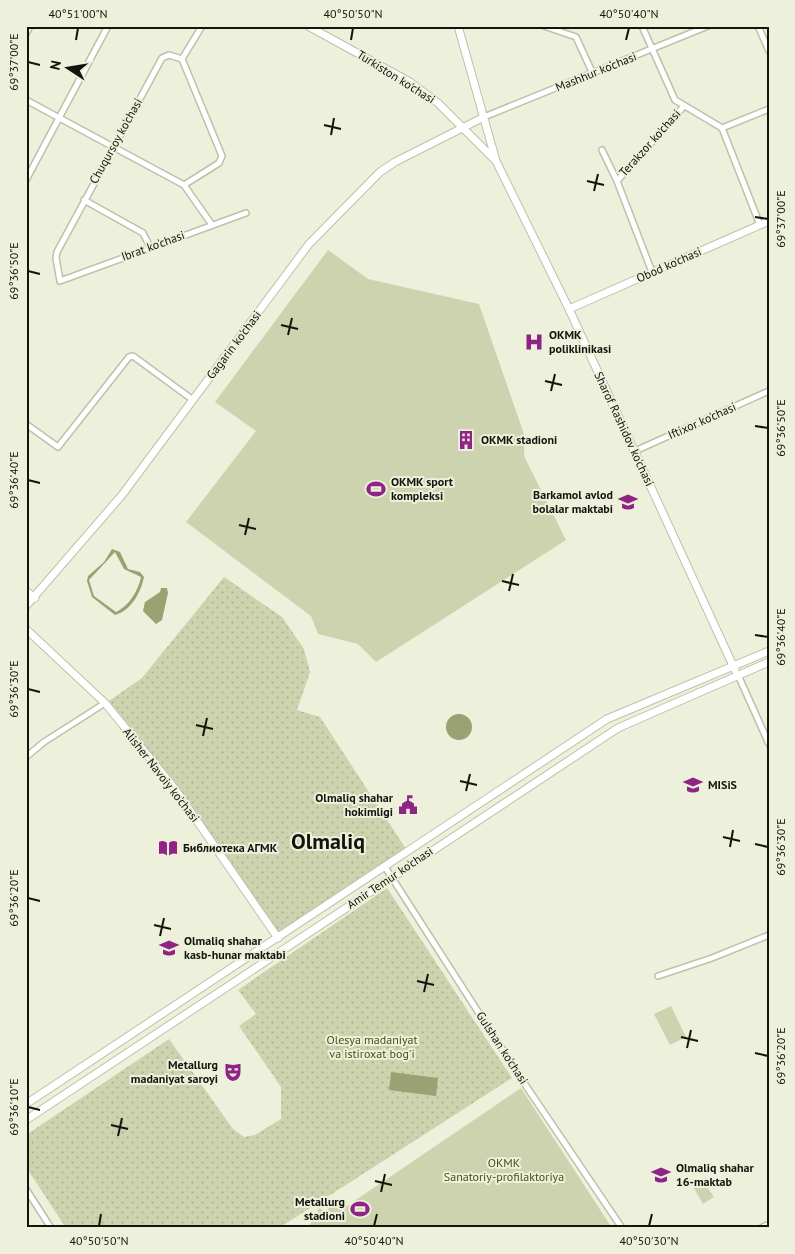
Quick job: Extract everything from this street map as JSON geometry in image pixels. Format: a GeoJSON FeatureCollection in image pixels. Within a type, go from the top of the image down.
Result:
{"type":"FeatureCollection","features":[{"type":"Feature","properties":{"kind":"main road","name":"Turkiston ko'chasi"},"geometry":{"type":"LineString","coordinates":[[308,26],[410,82],[438,103],[496,161]]}},
{"type":"Feature","properties":{"kind":"main road","name":"Sharof Rashidov ko'chasi"},"geometry":{"type":"LineString","coordinates":[[460,27],[496,161],[569,308],[738,675]]}},
{"type":"Feature","properties":{"kind":"main road","name":"Gagarin ko'chasi"},"geometry":{"type":"LineString","coordinates":[[26,606],[35,598],[122,495],[309,244],[380,172],[484,117]]}},
{"type":"Feature","properties":{"kind":"main road","name":"Obod ko'chasi"},"geometry":{"type":"LineString","coordinates":[[569,308],[769,221]]}},
{"type":"Feature","properties":{"kind":"main road"},"geometry":{"type":"LineString","coordinates":[[26,591],[35,598]]}},
{"type":"Feature","properties":{"kind":"main road","name":"Alisher Navoiy ko'chasi"},"geometry":{"type":"LineString","coordinates":[[26,629],[105,703],[175,789],[278,938]]}},
{"type":"Feature","properties":{"kind":"main road","name":"Amir Temur ko'chasi"},"geometry":{"type":"LineString","coordinates":[[26,1104],[607,719],[769,651]]}},
{"type":"Feature","properties":{"kind":"main road","name":"Amir Temur ko'chasi"},"geometry":{"type":"LineString","coordinates":[[26,1120],[391,876],[618,728],[769,662]]}},
{"type":"Feature","properties":{"kind":"main road"},"geometry":{"type":"LineString","coordinates":[[227,972],[233,982]]}},
{"type":"Feature","properties":{"kind":"main road"},"geometry":{"type":"LineString","coordinates":[[133,1034],[142,1043]]}},
{"type":"Feature","properties":{"kind":"street"},"geometry":{"type":"LineString","coordinates":[[26,34],[30,26]]}},
{"type":"Feature","properties":{"kind":"street"},"geometry":{"type":"LineString","coordinates":[[26,180],[108,26]]}},
{"type":"Feature","properties":{"kind":"street"},"geometry":{"type":"LineString","coordinates":[[184,185],[219,163],[222,156],[182,59],[202,26]]}},
{"type":"Feature","properties":{"kind":"street"},"geometry":{"type":"LineString","coordinates":[[544,26],[576,37],[593,74]]}},
{"type":"Feature","properties":{"kind":"street","name":"Terakzor ko'chasi"},"geometry":{"type":"LineString","coordinates":[[642,26],[675,100],[722,128]]}},
{"type":"Feature","properties":{"kind":"street","name":"Mashhur ko‘chasi"},"geometry":{"type":"LineString","coordinates":[[484,117],[708,26]]}},
{"type":"Feature","properties":{"kind":"street"},"geometry":{"type":"LineString","coordinates":[[758,26],[769,51]]}},
{"type":"Feature","properties":{"kind":"street","name":"Chuqursoy ko'chasi"},"geometry":{"type":"LineString","coordinates":[[60,281],[56,258],[57,252],[113,147],[162,58],[169,55],[182,59]]}},
{"type":"Feature","properties":{"kind":"street"},"geometry":{"type":"LineString","coordinates":[[26,100],[184,185],[212,225]]}},
{"type":"Feature","properties":{"kind":"street","name":"Terakzor ko'chasi"},"geometry":{"type":"LineString","coordinates":[[617,181],[684,106]]}},
{"type":"Feature","properties":{"kind":"street"},"geometry":{"type":"LineString","coordinates":[[760,225],[722,128],[769,109]]}},
{"type":"Feature","properties":{"kind":"street","name":"Terakzor ko'chasi"},"geometry":{"type":"LineString","coordinates":[[602,150],[617,181],[652,272]]}},
{"type":"Feature","properties":{"kind":"street"},"geometry":{"type":"LineString","coordinates":[[84,200],[143,233],[150,247]]}},
{"type":"Feature","properties":{"kind":"street","name":"Ibrat ko'chasi"},"geometry":{"type":"LineString","coordinates":[[60,281],[246,212]]}},
{"type":"Feature","properties":{"kind":"street"},"geometry":{"type":"LineString","coordinates":[[26,424],[58,447],[129,357],[133,356],[193,400]]}},
{"type":"Feature","properties":{"kind":"street","name":"Iftixor ko'chasi"},"geometry":{"type":"LineString","coordinates":[[635,451],[769,391]]}},
{"type":"Feature","properties":{"kind":"street","name":"Sharof Rashidov ko'chasi"},"geometry":{"type":"LineString","coordinates":[[738,675],[769,744]]}},
{"type":"Feature","properties":{"kind":"street"},"geometry":{"type":"LineString","coordinates":[[26,757],[44,742],[105,703]]}},
{"type":"Feature","properties":{"kind":"street","name":"Gulshan ko'chasi"},"geometry":{"type":"LineString","coordinates":[[385,867],[520,1077],[622,1228]]}},
{"type":"Feature","properties":{"kind":"street"},"geometry":{"type":"LineString","coordinates":[[658,976],[712,958],[769,935]]}},
{"type":"Feature","properties":{"kind":"street"},"geometry":{"type":"LineString","coordinates":[[26,1189],[51,1228]]}},
{"type":"Feature","properties":{"kind":"street"},"geometry":{"type":"LineString","coordinates":[[762,1228],[769,1224]]}},
{"type":"Feature","properties":{"kind":"green space","name":"OKMK sport kompleksi"},"geometry":{"type":"Polygon","coordinates":[[[328,250],[368,279],[479,304],[525,437],[524,456],[566,540],[376,662],[358,644],[318,634],[311,616],[186,522],[256,431],[215,402],[328,250]]]}},
{"type":"Feature","properties":{"kind":"green space"},"geometry":{"type":"Polygon","coordinates":[[[224,577],[282,617],[304,649],[310,672],[297,710],[320,717],[406,849],[280,934],[185,796],[109,701],[142,678],[224,577]]]}},
{"type":"Feature","properties":{"kind":"green space","name":"Olesya madaniyat va istiroxat bog'i"},"geometry":{"type":"Polygon","coordinates":[[[387,888],[512,1078],[279,1228],[66,1228],[26,1167],[26,1135],[169,1039],[233,1129],[244,1137],[255,1135],[281,1119],[281,1087],[239,1026],[256,1014],[238,990],[387,888]]]}},
{"type":"Feature","properties":{"kind":"green space"},"geometry":{"type":"Polygon","coordinates":[[[671,1006],[686,1037],[670,1045],[654,1014],[671,1006]]]}},
{"type":"Feature","properties":{"kind":"green space","name":"OKMK Sanatoriy-profilaktoriya"},"geometry":{"type":"Polygon","coordinates":[[[521,1088],[612,1228],[302,1228],[309,1226],[319,1208],[326,1212],[332,1204],[341,1210],[521,1088]]]}},
{"type":"Feature","properties":{"kind":"green space"},"geometry":{"type":"Polygon","coordinates":[[[702,1179],[714,1197],[703,1204],[692,1185],[702,1179]]]}},
{"type":"Feature","properties":{"kind":"shaded area"},"geometry":{"type":"Polygon","coordinates":[[[112,549],[120,552],[128,569],[140,572],[144,577],[134,600],[121,613],[115,615],[92,597],[87,581],[88,576],[104,562],[112,549]],[[115,552],[89,580],[94,596],[116,612],[132,598],[138,588],[141,577],[124,569],[115,552]]]}},
{"type":"Feature","properties":{"kind":"shaded area"},"geometry":{"type":"Polygon","coordinates":[[[161,588],[167,588],[168,593],[162,620],[156,624],[143,611],[145,602],[160,592],[161,588]]]}},
{"type":"Feature","properties":{"kind":"shaded area"},"geometry":{"type":"Polygon","coordinates":[[[459,714],[468,718],[472,727],[468,736],[459,740],[450,736],[446,727],[450,718],[459,714]]]}},
{"type":"Feature","properties":{"kind":"shaded area"},"geometry":{"type":"Polygon","coordinates":[[[391,1072],[438,1078],[436,1096],[389,1090],[391,1072]]]}},
{"type":"Feature","properties":{"kind":"place","name":"OKMK poliklinikasi"},"geometry":{"type":"Point","coordinates":[534,342]}},
{"type":"Feature","properties":{"kind":"place","name":"OKMK stadioni"},"geometry":{"type":"Point","coordinates":[466,440]}},
{"type":"Feature","properties":{"kind":"place","name":"OKMK sport kompleksi"},"geometry":{"type":"Point","coordinates":[376,489]}},
{"type":"Feature","properties":{"kind":"place","name":"Barkamol avlod bolalar maktabi"},"geometry":{"type":"Point","coordinates":[628,502]}},
{"type":"Feature","properties":{"kind":"place","name":"MISiS"},"geometry":{"type":"Point","coordinates":[693,785]}},
{"type":"Feature","properties":{"kind":"place","name":"Olmaliq shahar hokimligi"},"geometry":{"type":"Point","coordinates":[408,805]}},
{"type":"Feature","properties":{"kind":"place","name":"Библиотека АГМК"},"geometry":{"type":"Point","coordinates":[168,848]}},
{"type":"Feature","properties":{"kind":"place","name":"Olmaliq shahar kasb-hunar maktabi"},"geometry":{"type":"Point","coordinates":[169,948]}},
{"type":"Feature","properties":{"kind":"place","name":"Metallurg madaniyat saroyi"},"geometry":{"type":"Point","coordinates":[233,1072]}},
{"type":"Feature","properties":{"kind":"place","name":"Olmaliq shahar 16-maktab"},"geometry":{"type":"Point","coordinates":[661,1175]}},
{"type":"Feature","properties":{"kind":"place","name":"Metallurg stadioni"},"geometry":{"type":"Point","coordinates":[360,1209]}},
{"type":"Feature","properties":{"kind":"district","name":"Olmaliq"},"geometry":{"type":"Point","coordinates":[328,841]}}]}
